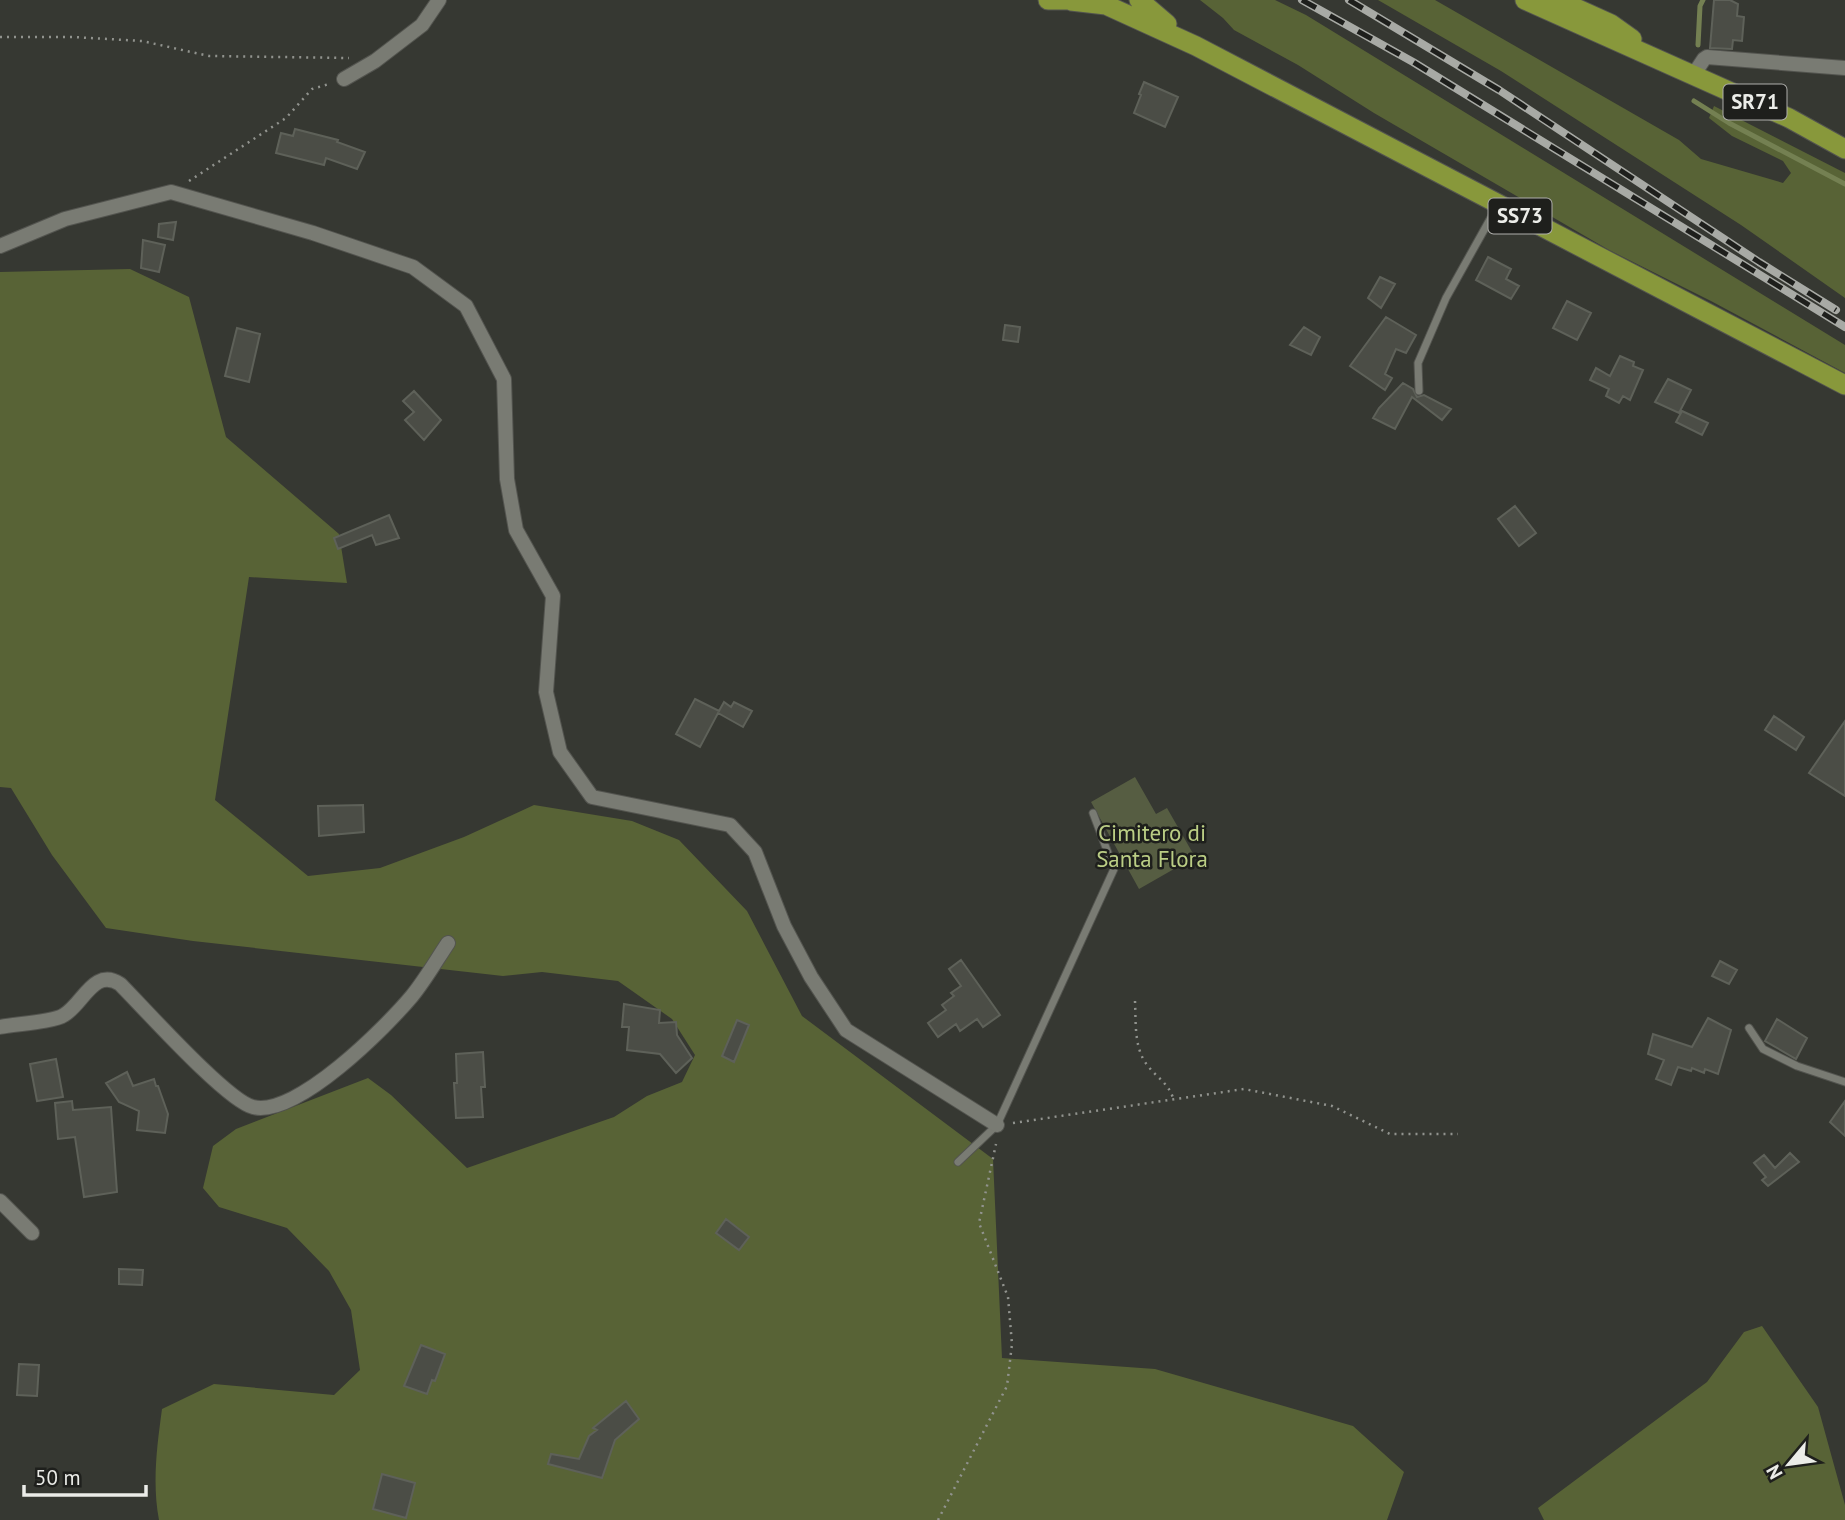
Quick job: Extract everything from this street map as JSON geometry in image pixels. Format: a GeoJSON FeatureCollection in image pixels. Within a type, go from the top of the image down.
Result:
{"type":"FeatureCollection","features":[{"type":"Feature","properties":{"kind":"main road","name":"SS73"},"geometry":{"type":"LineString","coordinates":[[1048,0],[1106,5],[1196,46],[1845,385]]}},
{"type":"Feature","properties":{"kind":"main road","name":"SS73"},"geometry":{"type":"LineString","coordinates":[[1139,0],[1149,11],[1196,46]]}},
{"type":"Feature","properties":{"kind":"main road","name":"SR71"},"geometry":{"type":"LineString","coordinates":[[1525,0],[1789,118],[1845,149]]}},
{"type":"Feature","properties":{"kind":"main road","name":"SR71"},"geometry":{"type":"LineString","coordinates":[[1558,0],[1611,24],[1662,60]]}},
{"type":"Feature","properties":{"kind":"street"},"geometry":{"type":"LineString","coordinates":[[344,79],[375,61],[422,25],[439,0]]}},
{"type":"Feature","properties":{"kind":"street"},"geometry":{"type":"LineString","coordinates":[[1694,74],[1707,57],[1845,68]]}},
{"type":"Feature","properties":{"kind":"street"},"geometry":{"type":"LineString","coordinates":[[0,246],[65,219],[171,192],[313,233],[413,267],[466,306],[504,379],[507,479],[516,530],[553,596],[546,692],[560,752],[592,797],[730,825],[755,852],[784,926],[811,977],[846,1030],[997,1125]]}},
{"type":"Feature","properties":{"kind":"street"},"geometry":{"type":"LineString","coordinates":[[0,1027],[64,1016],[100,980],[111,979],[120,984],[230,1095],[254,1108],[279,1105],[312,1087],[374,1037],[413,995],[448,943]]}},
{"type":"Feature","properties":{"kind":"street"},"geometry":{"type":"LineString","coordinates":[[0,1201],[32,1233]]}},
{"type":"Feature","properties":{"kind":"lane"},"geometry":{"type":"LineString","coordinates":[[1419,391],[1418,363],[1446,298],[1499,204]]}},
{"type":"Feature","properties":{"kind":"lane"},"geometry":{"type":"LineString","coordinates":[[958,1162],[997,1125],[1114,869],[1093,813]]}},
{"type":"Feature","properties":{"kind":"lane"},"geometry":{"type":"LineString","coordinates":[[1749,1028],[1763,1049],[1797,1066],[1845,1082]]}},
{"type":"Feature","properties":{"kind":"path"},"geometry":{"type":"LineString","coordinates":[[0,37],[142,41],[209,56],[349,58],[344,79],[312,89],[286,118],[171,192]]}},
{"type":"Feature","properties":{"kind":"path"},"geometry":{"type":"LineString","coordinates":[[1135,1001],[1138,1050],[1146,1065],[1170,1088],[1173,1098]]}},
{"type":"Feature","properties":{"kind":"path"},"geometry":{"type":"LineString","coordinates":[[938,1520],[1007,1386],[1012,1343],[1008,1297],[979,1223],[996,1145],[997,1125],[1244,1089],[1332,1106],[1390,1133],[1458,1135]]}},
{"type":"Feature","properties":{"kind":"green space"},"geometry":{"type":"Polygon","coordinates":[[[1200,0],[1275,0],[1306,15],[1845,345],[1845,373],[1609,250],[1374,113],[1298,65],[1234,30],[1200,0]]]}},
{"type":"Feature","properties":{"kind":"green space"},"geometry":{"type":"Polygon","coordinates":[[[1378,0],[1435,0],[1679,140],[1701,159],[1783,183],[1791,173],[1783,161],[1732,136],[1709,118],[1714,106],[1845,173],[1845,298],[1741,225],[1501,71],[1378,0]]]}},
{"type":"Feature","properties":{"kind":"green space"},"geometry":{"type":"Polygon","coordinates":[[[130,269],[189,297],[226,437],[339,534],[347,583],[249,577],[215,800],[308,876],[380,868],[464,837],[534,805],[632,821],[679,840],[747,911],[802,1016],[993,1159],[1002,1358],[1155,1369],[1353,1426],[1404,1472],[1387,1520],[159,1520],[156,1478],[162,1409],[214,1384],[334,1395],[360,1370],[351,1310],[329,1271],[287,1228],[219,1207],[203,1188],[213,1146],[236,1129],[368,1078],[391,1095],[467,1168],[614,1117],[647,1096],[682,1082],[695,1055],[672,1019],[618,981],[542,972],[503,976],[193,941],[106,928],[52,855],[11,788],[0,787],[0,272],[130,269]]]}},
{"type":"Feature","properties":{"kind":"green space","name":"Cimitero di Santa Flora"},"geometry":{"type":"Polygon","coordinates":[[[1135,777],[1156,814],[1167,808],[1195,857],[1139,889],[1091,802],[1135,777]]]}},
{"type":"Feature","properties":{"kind":"green space"},"geometry":{"type":"Polygon","coordinates":[[[1762,1326],[1818,1407],[1845,1505],[1845,1520],[1544,1520],[1538,1508],[1707,1382],[1744,1332],[1762,1326]]]}},
{"type":"Feature","properties":{"kind":"building"},"geometry":{"type":"Polygon","coordinates":[[[1714,0],[1730,0],[1738,4],[1737,16],[1744,17],[1742,41],[1733,40],[1732,49],[1710,48],[1714,0]]]}},
{"type":"Feature","properties":{"kind":"building"},"geometry":{"type":"Polygon","coordinates":[[[1144,82],[1178,97],[1165,127],[1134,113],[1144,82]]]}},
{"type":"Feature","properties":{"kind":"building"},"geometry":{"type":"Polygon","coordinates":[[[295,129],[338,140],[337,142],[365,152],[357,169],[326,158],[324,165],[276,153],[281,133],[293,136],[295,129]]]}},
{"type":"Feature","properties":{"kind":"building"},"geometry":{"type":"Polygon","coordinates":[[[176,222],[173,240],[158,237],[159,224],[176,222]]]}},
{"type":"Feature","properties":{"kind":"building"},"geometry":{"type":"Polygon","coordinates":[[[143,240],[165,245],[159,272],[141,268],[143,240]]]}},
{"type":"Feature","properties":{"kind":"building"},"geometry":{"type":"Polygon","coordinates":[[[1488,257],[1511,269],[1506,279],[1519,286],[1511,299],[1476,280],[1488,257]]]}},
{"type":"Feature","properties":{"kind":"building"},"geometry":{"type":"Polygon","coordinates":[[[1380,277],[1395,284],[1381,308],[1368,298],[1380,277]]]}},
{"type":"Feature","properties":{"kind":"building"},"geometry":{"type":"Polygon","coordinates":[[[1567,301],[1591,313],[1577,340],[1553,328],[1567,301]]]}},
{"type":"Feature","properties":{"kind":"building"},"geometry":{"type":"Polygon","coordinates":[[[1386,317],[1416,335],[1406,353],[1396,349],[1385,374],[1392,378],[1385,390],[1350,366],[1386,317]]]}},
{"type":"Feature","properties":{"kind":"building"},"geometry":{"type":"Polygon","coordinates":[[[1005,325],[1020,327],[1018,342],[1003,340],[1005,325]]]}},
{"type":"Feature","properties":{"kind":"building"},"geometry":{"type":"Polygon","coordinates":[[[1304,327],[1320,337],[1311,355],[1290,345],[1304,327]]]}},
{"type":"Feature","properties":{"kind":"building"},"geometry":{"type":"Polygon","coordinates":[[[237,328],[260,334],[249,382],[225,376],[237,328]]]}},
{"type":"Feature","properties":{"kind":"building"},"geometry":{"type":"Polygon","coordinates":[[[1620,356],[1634,362],[1633,366],[1643,370],[1630,400],[1623,396],[1619,403],[1606,396],[1609,389],[1590,380],[1596,368],[1610,376],[1620,356]]]}},
{"type":"Feature","properties":{"kind":"building"},"geometry":{"type":"Polygon","coordinates":[[[1668,379],[1691,390],[1679,413],[1655,402],[1668,379]]]}},
{"type":"Feature","properties":{"kind":"building"},"geometry":{"type":"Polygon","coordinates":[[[1403,383],[1413,389],[1417,397],[1424,395],[1451,409],[1442,420],[1412,397],[1395,429],[1373,418],[1403,383]]]}},
{"type":"Feature","properties":{"kind":"building"},"geometry":{"type":"Polygon","coordinates":[[[414,391],[441,420],[424,440],[405,420],[414,412],[403,401],[414,391]]]}},
{"type":"Feature","properties":{"kind":"building"},"geometry":{"type":"Polygon","coordinates":[[[1682,411],[1708,423],[1702,435],[1676,422],[1682,411]]]}},
{"type":"Feature","properties":{"kind":"building"},"geometry":{"type":"Polygon","coordinates":[[[1515,506],[1536,533],[1519,546],[1498,519],[1515,506]]]}},
{"type":"Feature","properties":{"kind":"building"},"geometry":{"type":"Polygon","coordinates":[[[389,515],[399,538],[376,545],[372,535],[338,549],[334,538],[389,515]]]}},
{"type":"Feature","properties":{"kind":"building"},"geometry":{"type":"Polygon","coordinates":[[[695,699],[719,711],[724,702],[731,707],[734,702],[752,711],[743,727],[718,713],[700,747],[676,734],[695,699]]]}},
{"type":"Feature","properties":{"kind":"building"},"geometry":{"type":"Polygon","coordinates":[[[1774,716],[1804,737],[1796,750],[1765,730],[1774,716]]]}},
{"type":"Feature","properties":{"kind":"building"},"geometry":{"type":"Polygon","coordinates":[[[1845,721],[1845,796],[1809,773],[1845,721]]]}},
{"type":"Feature","properties":{"kind":"building"},"geometry":{"type":"Polygon","coordinates":[[[363,805],[364,832],[319,836],[318,806],[363,805]]]}},
{"type":"Feature","properties":{"kind":"building"},"geometry":{"type":"Polygon","coordinates":[[[961,960],[1000,1015],[983,1027],[977,1019],[960,1031],[956,1024],[938,1037],[928,1023],[946,1010],[942,1005],[954,996],[951,993],[961,986],[949,969],[961,960]]]}},
{"type":"Feature","properties":{"kind":"building"},"geometry":{"type":"Polygon","coordinates":[[[1720,961],[1737,970],[1729,984],[1712,976],[1720,961]]]}},
{"type":"Feature","properties":{"kind":"building"},"geometry":{"type":"Polygon","coordinates":[[[624,1004],[660,1010],[659,1023],[676,1022],[677,1035],[692,1058],[676,1073],[660,1054],[627,1050],[629,1027],[622,1027],[624,1004]]]}},
{"type":"Feature","properties":{"kind":"building"},"geometry":{"type":"Polygon","coordinates":[[[1708,1018],[1731,1030],[1718,1074],[1705,1069],[1704,1073],[1692,1068],[1691,1071],[1678,1067],[1671,1085],[1656,1079],[1664,1060],[1648,1054],[1653,1034],[1692,1047],[1708,1018]]]}},
{"type":"Feature","properties":{"kind":"building"},"geometry":{"type":"Polygon","coordinates":[[[1777,1019],[1807,1038],[1796,1059],[1765,1041],[1777,1019]]]}},
{"type":"Feature","properties":{"kind":"building"},"geometry":{"type":"Polygon","coordinates":[[[737,1020],[749,1025],[734,1062],[722,1056],[737,1020]]]}},
{"type":"Feature","properties":{"kind":"building"},"geometry":{"type":"Polygon","coordinates":[[[483,1052],[483,1117],[456,1118],[456,1054],[483,1052]]]}},
{"type":"Feature","properties":{"kind":"building"},"geometry":{"type":"Polygon","coordinates":[[[56,1059],[63,1097],[37,1101],[30,1064],[56,1059]]]}},
{"type":"Feature","properties":{"kind":"building"},"geometry":{"type":"Polygon","coordinates":[[[127,1072],[133,1086],[154,1079],[168,1114],[165,1133],[137,1130],[139,1111],[119,1102],[106,1083],[127,1072]]]}},
{"type":"Feature","properties":{"kind":"building"},"geometry":{"type":"Polygon","coordinates":[[[72,1101],[73,1110],[111,1107],[117,1192],[84,1197],[75,1137],[58,1139],[55,1103],[72,1101]]]}},
{"type":"Feature","properties":{"kind":"building"},"geometry":{"type":"Polygon","coordinates":[[[1845,1101],[1845,1136],[1830,1122],[1845,1101]]]}},
{"type":"Feature","properties":{"kind":"building"},"geometry":{"type":"Polygon","coordinates":[[[1790,1153],[1799,1162],[1768,1186],[1762,1180],[1766,1177],[1754,1163],[1764,1155],[1775,1168],[1790,1153]]]}},
{"type":"Feature","properties":{"kind":"building"},"geometry":{"type":"Polygon","coordinates":[[[726,1219],[749,1237],[739,1250],[716,1233],[726,1219]]]}},
{"type":"Feature","properties":{"kind":"building"},"geometry":{"type":"Polygon","coordinates":[[[119,1269],[143,1270],[142,1285],[119,1284],[119,1269]]]}},
{"type":"Feature","properties":{"kind":"building"},"geometry":{"type":"Polygon","coordinates":[[[421,1345],[445,1354],[427,1394],[404,1386],[421,1345]]]}},
{"type":"Feature","properties":{"kind":"building"},"geometry":{"type":"Polygon","coordinates":[[[19,1364],[39,1365],[37,1396],[17,1395],[19,1364]]]}},
{"type":"Feature","properties":{"kind":"building"},"geometry":{"type":"Polygon","coordinates":[[[626,1401],[639,1419],[615,1440],[602,1478],[548,1464],[551,1454],[579,1459],[589,1436],[597,1430],[593,1428],[626,1401]]]}},
{"type":"Feature","properties":{"kind":"building"},"geometry":{"type":"Polygon","coordinates":[[[382,1474],[415,1483],[406,1518],[373,1509],[382,1474]]]}},
{"type":"Feature","properties":{"kind":"waterway"},"geometry":{"type":"LineString","coordinates":[[1698,45],[1700,6],[1703,0]]}},
{"type":"Feature","properties":{"kind":"waterway"},"geometry":{"type":"LineString","coordinates":[[1694,101],[1729,123],[1845,184]]}},
{"type":"Feature","properties":{"kind":"railway"},"geometry":{"type":"LineString","coordinates":[[1302,0],[1413,62],[1845,327]]}},
{"type":"Feature","properties":{"kind":"railway"},"geometry":{"type":"LineString","coordinates":[[1349,0],[1499,90],[1836,310]]}}]}
